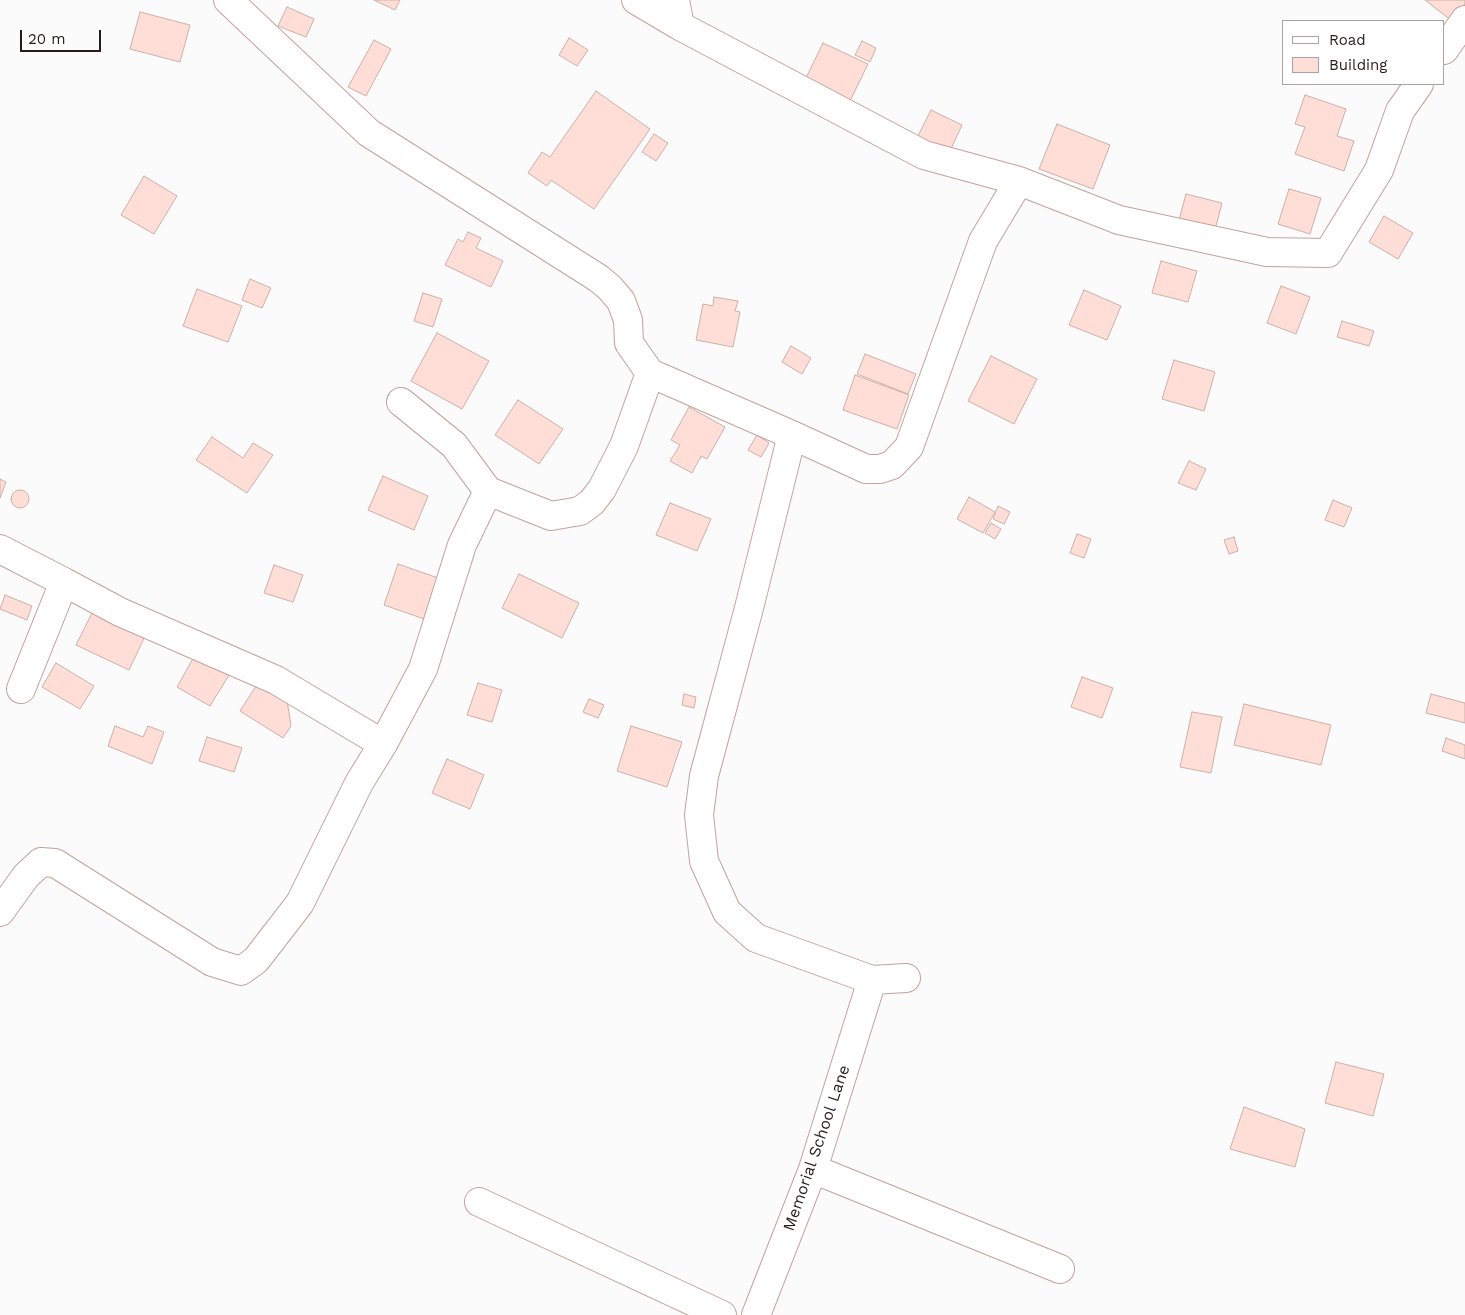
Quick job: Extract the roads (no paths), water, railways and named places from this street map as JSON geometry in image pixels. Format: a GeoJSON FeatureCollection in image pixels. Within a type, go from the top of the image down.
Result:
{"type":"FeatureCollection","features":[{"type":"Feature","properties":{"kind":"street"},"geometry":{"type":"LineString","coordinates":[[228,0],[369,133],[590,273],[610,288],[621,301],[628,320],[630,343],[650,373],[866,469],[880,469],[892,465],[909,447],[983,241],[1019,181]]}},
{"type":"Feature","properties":{"kind":"street"},"geometry":{"type":"LineString","coordinates":[[636,0],[680,26],[924,155],[1019,181],[1119,220],[1267,252],[1328,253],[1379,170],[1400,111],[1418,85]]}},
{"type":"Feature","properties":{"kind":"street"},"geometry":{"type":"LineString","coordinates":[[675,0],[680,26]]}},
{"type":"Feature","properties":{"kind":"street"},"geometry":{"type":"LineString","coordinates":[[1445,49],[1465,20]]}},
{"type":"Feature","properties":{"kind":"street"},"geometry":{"type":"LineString","coordinates":[[400,402],[454,446],[488,491],[551,516],[580,511],[592,502],[602,489],[624,446],[650,373]]}},
{"type":"Feature","properties":{"kind":"street"},"geometry":{"type":"LineString","coordinates":[[792,435],[749,608],[704,776],[699,815],[704,861],[727,912],[756,938],[872,980],[906,978]]}},
{"type":"Feature","properties":{"kind":"street"},"geometry":{"type":"LineString","coordinates":[[0,912],[26,876],[41,862],[55,863],[212,962],[241,971],[256,960],[300,903],[359,783],[383,744],[422,669],[462,545],[488,491]]}},
{"type":"Feature","properties":{"kind":"street"},"geometry":{"type":"LineString","coordinates":[[0,549],[120,612],[276,680],[383,744]]}},
{"type":"Feature","properties":{"kind":"street"},"geometry":{"type":"LineString","coordinates":[[21,689],[64,582]]}},
{"type":"Feature","properties":{"kind":"street","name":"Memorial School Lane"},"geometry":{"type":"LineString","coordinates":[[756,1315],[813,1168],[872,980]]}},
{"type":"Feature","properties":{"kind":"street"},"geometry":{"type":"LineString","coordinates":[[813,1168],[1060,1269]]}},
{"type":"Feature","properties":{"kind":"street"},"geometry":{"type":"LineString","coordinates":[[479,1202],[722,1315]]}}]}
